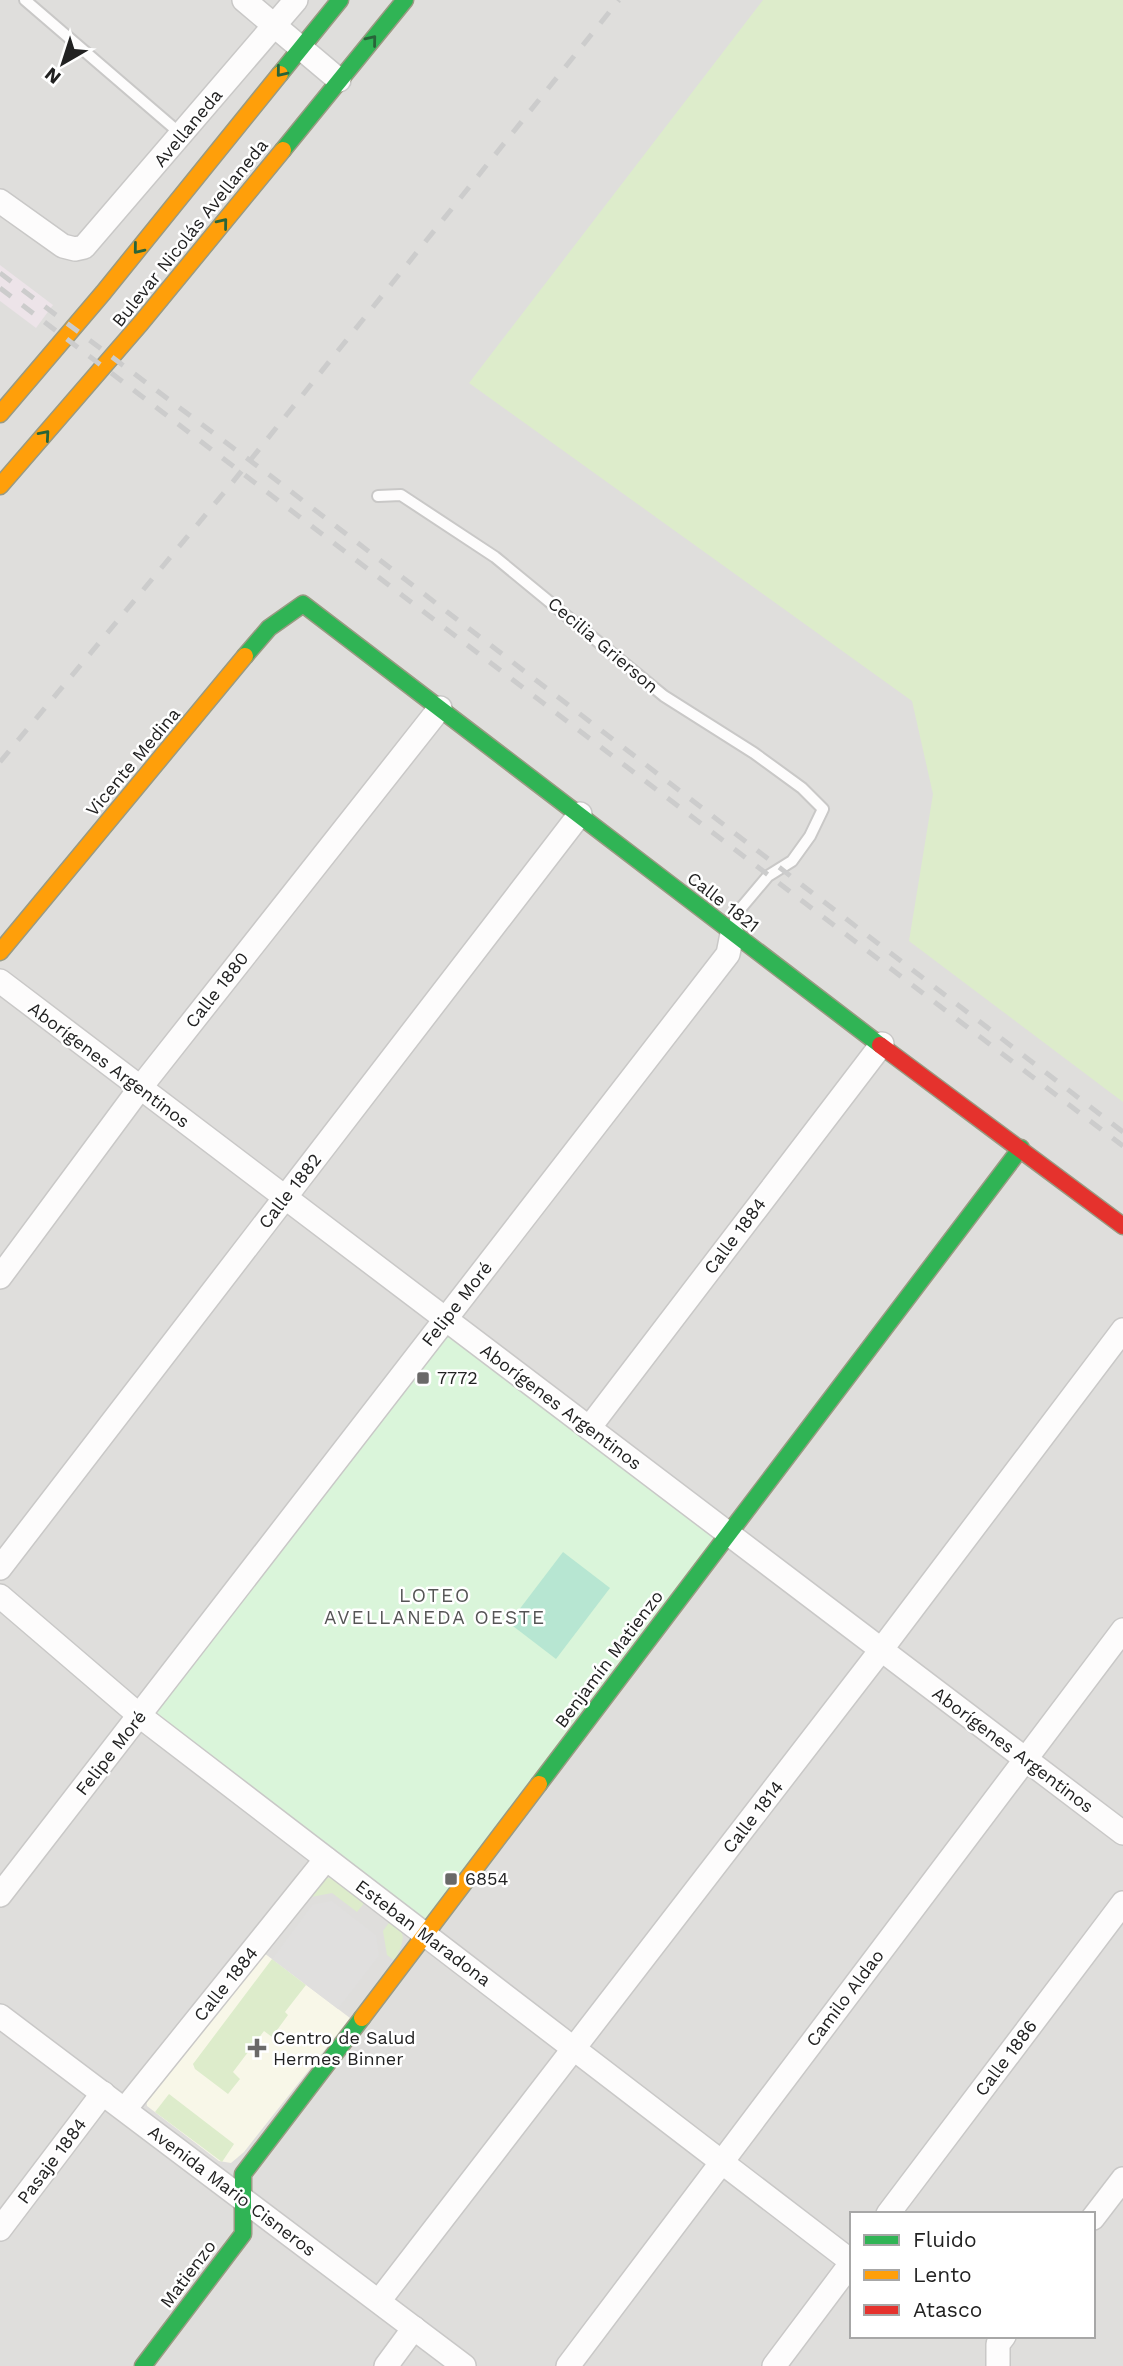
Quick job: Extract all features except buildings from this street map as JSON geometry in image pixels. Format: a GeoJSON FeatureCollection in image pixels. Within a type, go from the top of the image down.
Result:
{"type":"FeatureCollection","features":[{"type":"Feature","properties":{"kind":"street"},"geometry":{"type":"LineString","coordinates":[[244,0],[339,80]]}},
{"type":"Feature","properties":{"kind":"street","name":"Avellaneda"},"geometry":{"type":"LineString","coordinates":[[0,201],[50,238],[75,249],[85,247],[296,0]]}},
{"type":"Feature","properties":{"kind":"street","name":"Bulevar Nicolás Avellaneda"},"geometry":{"type":"LineString","coordinates":[[0,414],[103,293],[340,0]]}},
{"type":"Feature","properties":{"kind":"street","name":"Bulevar Nicolás Avellaneda"},"geometry":{"type":"LineString","coordinates":[[0,486],[141,323],[405,0]]}},
{"type":"Feature","properties":{"kind":"street","name":"Calle 1821"},"geometry":{"type":"LineString","coordinates":[[303,604],[580,814],[732,934],[1123,1226]]}},
{"type":"Feature","properties":{"kind":"street","name":"Vicente Medina"},"geometry":{"type":"LineString","coordinates":[[0,952],[269,628],[303,604]]}},
{"type":"Feature","properties":{"kind":"street","name":"Calle 1880"},"geometry":{"type":"LineString","coordinates":[[0,1277],[140,1088],[440,708]]}},
{"type":"Feature","properties":{"kind":"street","name":"Calle 1882"},"geometry":{"type":"LineString","coordinates":[[0,1568],[580,814]]}},
{"type":"Feature","properties":{"kind":"street","name":"Felipe Moré"},"geometry":{"type":"LineString","coordinates":[[0,1895],[728,954],[732,934]]}},
{"type":"Feature","properties":{"kind":"street","name":"Aborígenes Argentinos"},"geometry":{"type":"LineString","coordinates":[[0,981],[1123,1833]]}},
{"type":"Feature","properties":{"kind":"street","name":"Calle 1884"},"geometry":{"type":"LineString","coordinates":[[589,1428],[882,1044]]}},
{"type":"Feature","properties":{"kind":"street","name":"Benjamín Matienzo"},"geometry":{"type":"LineString","coordinates":[[242,2199],[243,2174],[1021,1149]]}},
{"type":"Feature","properties":{"kind":"street","name":"Calle 1814"},"geometry":{"type":"LineString","coordinates":[[379,2301],[881,1650],[1123,1329]]}},
{"type":"Feature","properties":{"kind":"street","name":"Esteban Maradona"},"geometry":{"type":"LineString","coordinates":[[0,1596],[140,1716],[850,2260]]}},
{"type":"Feature","properties":{"kind":"street","name":"Camilo Aldao"},"geometry":{"type":"LineString","coordinates":[[568,2366],[1123,1630]]}},
{"type":"Feature","properties":{"kind":"street","name":"Calle 1884"},"geometry":{"type":"LineString","coordinates":[[125,2109],[326,1859]]}},
{"type":"Feature","properties":{"kind":"street","name":"Calle 1886"},"geometry":{"type":"LineString","coordinates":[[890,2212],[1123,1903]]}},
{"type":"Feature","properties":{"kind":"street","name":"Avenida Mario Cisneros"},"geometry":{"type":"LineString","coordinates":[[0,2016],[464,2366]]}},
{"type":"Feature","properties":{"kind":"street","name":"Pasaje 1884"},"geometry":{"type":"LineString","coordinates":[[0,2229],[103,2093]]}},
{"type":"Feature","properties":{"kind":"street"},"geometry":{"type":"LineString","coordinates":[[1095,2215],[1123,2179]]}},
{"type":"Feature","properties":{"kind":"street","name":"Matienzo"},"geometry":{"type":"LineString","coordinates":[[143,2366],[243,2234],[242,2199]]}},
{"type":"Feature","properties":{"kind":"street"},"geometry":{"type":"LineString","coordinates":[[774,2366],[850,2265]]}},
{"type":"Feature","properties":{"kind":"street"},"geometry":{"type":"LineString","coordinates":[[386,2366],[414,2329]]}},
{"type":"Feature","properties":{"kind":"street"},"geometry":{"type":"LineString","coordinates":[[998,2366],[998,2344],[1002,2338]]}},
{"type":"Feature","properties":{"kind":"lane"},"geometry":{"type":"LineString","coordinates":[[24,0],[182,135]]}},
{"type":"Feature","properties":{"kind":"lane","name":"Cecilia Grierson"},"geometry":{"type":"LineString","coordinates":[[378,496],[401,495],[495,557],[664,696],[754,753],[802,788],[823,809]]}},
{"type":"Feature","properties":{"kind":"lane","name":"Felipe Moré"},"geometry":{"type":"LineString","coordinates":[[732,934],[736,914],[768,876],[792,861],[810,836],[823,809]]}},
{"type":"Feature","properties":{"kind":"shaded area"},"geometry":{"type":"Polygon","coordinates":[[[0,0],[1123,0],[1123,2366],[0,2366],[0,0]]]}},
{"type":"Feature","properties":{"kind":"shaded area"},"geometry":{"type":"Polygon","coordinates":[[[0,265],[53,305],[36,328],[0,301],[0,265]]]}},
{"type":"Feature","properties":{"kind":"shaded area"},"geometry":{"type":"Polygon","coordinates":[[[332,1901],[376,1935],[379,1956],[338,2009],[272,1959],[312,1905],[332,1901]]]}},
{"type":"Feature","properties":{"kind":"shaded area","name":"Centro de Salud Hermes Binner"},"geometry":{"type":"Polygon","coordinates":[[[264,1953],[350,2018],[244,2152],[231,2163],[219,2161],[147,2106],[146,2099],[264,1953]]]}},
{"type":"Feature","properties":{"kind":"green space"},"geometry":{"type":"Polygon","coordinates":[[[763,0],[1123,0],[1123,1102],[909,941],[933,794],[912,701],[469,383],[763,0]]]}},
{"type":"Feature","properties":{"kind":"green space"},"geometry":{"type":"Polygon","coordinates":[[[445,1320],[728,1534],[424,1934],[140,1716],[445,1320]]]}},
{"type":"Feature","properties":{"kind":"green space"},"geometry":{"type":"Polygon","coordinates":[[[563,1552],[610,1588],[556,1659],[509,1623],[563,1552]]]}},
{"type":"Feature","properties":{"kind":"green space"},"geometry":{"type":"Polygon","coordinates":[[[336,1877],[366,1901],[357,1912],[332,1893],[311,1897],[326,1878],[336,1877]]]}},
{"type":"Feature","properties":{"kind":"green space"},"geometry":{"type":"Polygon","coordinates":[[[391,1920],[397,1925],[403,1939],[395,1961],[387,1955],[383,1931],[391,1920]]]}},
{"type":"Feature","properties":{"kind":"green space"},"geometry":{"type":"Polygon","coordinates":[[[272,1959],[306,1985],[285,2012],[288,2015],[272,2037],[264,2031],[233,2072],[240,2079],[228,2094],[195,2069],[193,2064],[272,1959]]]}},
{"type":"Feature","properties":{"kind":"green space"},"geometry":{"type":"Polygon","coordinates":[[[169,2094],[234,2144],[222,2162],[155,2112],[169,2094]]]}},
{"type":"Feature","properties":{"kind":"railway"},"geometry":{"type":"LineString","coordinates":[[0,762],[232,483],[619,0]]}},
{"type":"Feature","properties":{"kind":"railway"},"geometry":{"type":"LineString","coordinates":[[0,273],[276,480],[1123,1132]]}},
{"type":"Feature","properties":{"kind":"railway"},"geometry":{"type":"LineString","coordinates":[[0,288],[1123,1146]]}},
{"type":"Feature","properties":{"kind":"traffic: fast"},"geometry":{"type":"LineString","coordinates":[[280,74],[340,0]]}},
{"type":"Feature","properties":{"kind":"traffic: fast"},"geometry":{"type":"LineString","coordinates":[[283,150],[405,0]]}},
{"type":"Feature","properties":{"kind":"traffic: fast"},"geometry":{"type":"LineString","coordinates":[[245,656],[269,628],[303,604],[880,1045]]}},
{"type":"Feature","properties":{"kind":"traffic: fast"},"geometry":{"type":"LineString","coordinates":[[539,1784],[1021,1148]]}},
{"type":"Feature","properties":{"kind":"traffic: fast"},"geometry":{"type":"LineString","coordinates":[[143,2366],[243,2234],[243,2174],[362,2018]]}},
{"type":"Feature","properties":{"kind":"traffic: slow"},"geometry":{"type":"LineString","coordinates":[[0,414],[103,293],[280,74]]}},
{"type":"Feature","properties":{"kind":"traffic: slow"},"geometry":{"type":"LineString","coordinates":[[0,486],[141,323],[283,150]]}},
{"type":"Feature","properties":{"kind":"traffic: slow"},"geometry":{"type":"LineString","coordinates":[[0,952],[245,656]]}},
{"type":"Feature","properties":{"kind":"traffic: slow"},"geometry":{"type":"LineString","coordinates":[[362,2018],[539,1784]]}},
{"type":"Feature","properties":{"kind":"traffic: jam"},"geometry":{"type":"LineString","coordinates":[[880,1045],[1123,1226]]}},
{"type":"Feature","properties":{"kind":"place","name":"7772"},"geometry":{"type":"Point","coordinates":[423,1378]}},
{"type":"Feature","properties":{"kind":"place","name":"6854"},"geometry":{"type":"Point","coordinates":[451,1879]}},
{"type":"Feature","properties":{"kind":"place","name":"Centro de Salud Hermes Binner"},"geometry":{"type":"Point","coordinates":[257,2048]}},
{"type":"Feature","properties":{"kind":"district","name":"LOTEO AVELLANEDA OESTE"},"geometry":{"type":"Point","coordinates":[435,1606]}}]}
